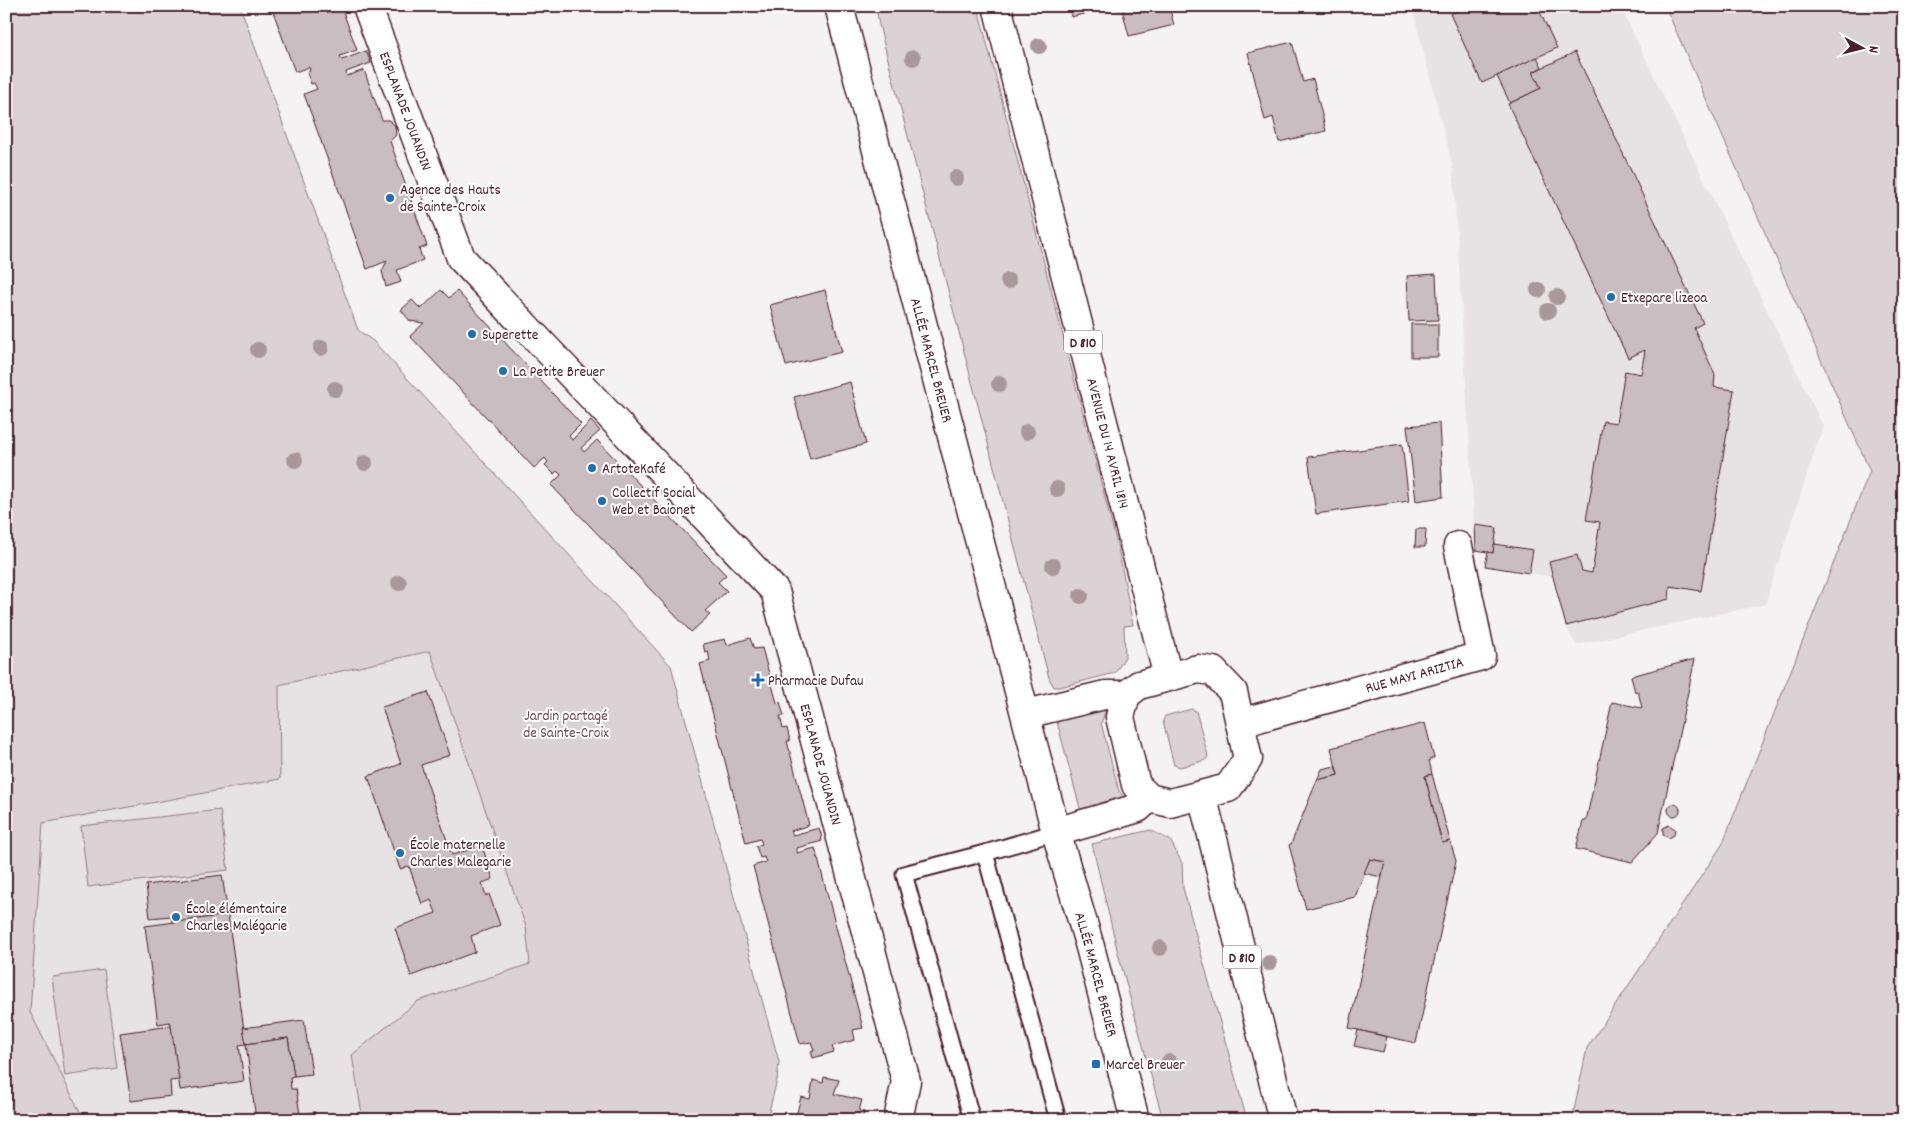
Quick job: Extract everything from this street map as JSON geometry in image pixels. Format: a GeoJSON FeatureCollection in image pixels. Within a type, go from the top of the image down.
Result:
{"type":"FeatureCollection","features":[{"type":"Feature","properties":{"kind":"street","name":"ESPLANADE JOUANDIN"},"geometry":{"type":"LineString","coordinates":[[366,6],[461,258],[775,590],[906,1081],[898,1120]]}},
{"type":"Feature","properties":{"kind":"street","name":"ALLÉE MARCEL BREUER"},"geometry":{"type":"LineString","coordinates":[[839,6],[1056,832],[1088,940],[1135,1120]]}},
{"type":"Feature","properties":{"kind":"street","name":"AVENUE DU 14 AVRIL 1814"},"geometry":{"type":"LineString","coordinates":[[997,6],[1168,677]]}},
{"type":"Feature","properties":{"kind":"street","name":"RUE MAYI ARIZTIA"},"geometry":{"type":"LineString","coordinates":[[1240,723],[1481,656],[1458,546]]}},
{"type":"Feature","properties":{"kind":"street"},"geometry":{"type":"LineString","coordinates":[[1198,669],[1213,671],[1233,692],[1248,759],[1228,788],[1170,803],[1149,798],[1136,784],[1120,717],[1126,695],[1139,685],[1168,677],[1198,669]]}},
{"type":"Feature","properties":{"kind":"street"},"geometry":{"type":"LineString","coordinates":[[1026,714],[1105,695],[1126,695]]}},
{"type":"Feature","properties":{"kind":"street","name":"D 810"},"geometry":{"type":"LineString","coordinates":[[1202,795],[1283,1120]]}},
{"type":"Feature","properties":{"kind":"street"},"geometry":{"type":"LineString","coordinates":[[1056,832],[1138,808],[1149,798]]}},
{"type":"Feature","properties":{"kind":"lane"},"geometry":{"type":"LineString","coordinates":[[972,1120],[904,874],[1056,832]]}},
{"type":"Feature","properties":{"kind":"lane"},"geometry":{"type":"LineString","coordinates":[[985,853],[1058,1120]]}},
{"type":"Feature","properties":{"kind":"shaded area","name":"Etxepare lizeoa"},"geometry":{"type":"Polygon","coordinates":[[[1412,6],[1620,6],[1823,426],[1765,604],[1576,645],[1566,626],[1553,577],[1485,566],[1488,552],[1476,550],[1453,168],[1412,6]]]}},
{"type":"Feature","properties":{"kind":"shaded area"},"geometry":{"type":"Polygon","coordinates":[[[430,651],[526,927],[530,964],[418,1001],[352,1055],[363,1120],[84,1120],[30,1012],[43,823],[280,779],[279,685],[430,651]]]}},
{"type":"Feature","properties":{"kind":"green space","name":"Jardin partagé de Sainte-Croix"},"geometry":{"type":"Polygon","coordinates":[[[6,6],[240,6],[358,330],[373,341],[671,666],[779,1062],[777,1080],[767,1120],[363,1120],[352,1055],[418,1001],[530,964],[526,927],[430,651],[279,685],[280,779],[43,823],[30,1012],[84,1120],[6,1120],[6,6]]]}},
{"type":"Feature","properties":{"kind":"green space"},"geometry":{"type":"Polygon","coordinates":[[[884,6],[967,6],[971,13],[979,12],[1118,548],[1133,625],[1124,626],[1125,657],[1115,673],[1060,687],[1054,687],[1049,678],[879,25],[877,12],[884,6]]]}},
{"type":"Feature","properties":{"kind":"green space"},"geometry":{"type":"Polygon","coordinates":[[[1665,6],[1904,6],[1904,1120],[1572,1120],[1587,1048],[1722,845],[1870,471],[1665,6]]]}},
{"type":"Feature","properties":{"kind":"green space"},"geometry":{"type":"Polygon","coordinates":[[[1105,707],[1106,710],[1101,723],[1119,791],[1126,799],[1081,812],[1056,718],[1105,707]]]}},
{"type":"Feature","properties":{"kind":"green space"},"geometry":{"type":"Polygon","coordinates":[[[1192,709],[1196,711],[1208,756],[1206,760],[1180,767],[1174,765],[1163,721],[1165,716],[1192,709]]]}},
{"type":"Feature","properties":{"kind":"green space"},"geometry":{"type":"Polygon","coordinates":[[[220,810],[228,870],[88,887],[81,826],[220,810]]]}},
{"type":"Feature","properties":{"kind":"green space"},"geometry":{"type":"Polygon","coordinates":[[[1150,830],[1170,840],[1182,863],[1183,888],[1247,1120],[1163,1120],[1118,953],[1092,844],[1150,830]]]}},
{"type":"Feature","properties":{"kind":"green space"},"geometry":{"type":"Polygon","coordinates":[[[104,970],[117,1068],[65,1076],[52,977],[104,970]]]}},
{"type":"Feature","properties":{"kind":"building"},"geometry":{"type":"Polygon","coordinates":[[[271,6],[341,6],[357,50],[340,56],[342,60],[366,51],[371,63],[346,72],[347,76],[364,70],[382,120],[389,120],[395,126],[396,135],[390,141],[427,246],[419,249],[423,260],[397,270],[401,282],[386,287],[382,271],[387,261],[367,269],[304,94],[317,89],[314,83],[311,84],[307,73],[310,71],[309,67],[295,72],[271,6]]]}},
{"type":"Feature","properties":{"kind":"building"},"geometry":{"type":"Polygon","coordinates":[[[1069,6],[1117,6],[1071,17],[1069,6]]]}},
{"type":"Feature","properties":{"kind":"building"},"geometry":{"type":"Polygon","coordinates":[[[1117,6],[1136,6],[1118,10],[1117,6]]]}},
{"type":"Feature","properties":{"kind":"building"},"geometry":{"type":"Polygon","coordinates":[[[1136,6],[1169,6],[1174,25],[1129,36],[1122,9],[1136,6]]]}},
{"type":"Feature","properties":{"kind":"building"},"geometry":{"type":"Polygon","coordinates":[[[1225,6],[1248,6],[1226,12],[1225,6]]]}},
{"type":"Feature","properties":{"kind":"building"},"geometry":{"type":"Polygon","coordinates":[[[1468,6],[1537,6],[1557,48],[1482,83],[1450,14],[1468,6]]]}},
{"type":"Feature","properties":{"kind":"building"},"geometry":{"type":"Polygon","coordinates":[[[1292,42],[1303,82],[1313,79],[1326,131],[1279,142],[1273,117],[1265,120],[1248,53],[1292,42]]]}},
{"type":"Feature","properties":{"kind":"building"},"geometry":{"type":"Polygon","coordinates":[[[1575,52],[1703,323],[1694,328],[1715,375],[1714,387],[1734,390],[1701,591],[1670,586],[1669,599],[1566,626],[1549,562],[1577,555],[1582,571],[1592,573],[1600,522],[1586,520],[1603,421],[1616,423],[1625,371],[1641,374],[1645,350],[1628,358],[1508,104],[1541,88],[1533,72],[1575,52]]]}},
{"type":"Feature","properties":{"kind":"building"},"geometry":{"type":"Polygon","coordinates":[[[1537,57],[1542,67],[1533,72],[1541,88],[1510,103],[1497,76],[1537,57]]]}},
{"type":"Feature","properties":{"kind":"building"},"geometry":{"type":"Polygon","coordinates":[[[1436,274],[1438,320],[1409,321],[1407,276],[1436,274]]]}},
{"type":"Feature","properties":{"kind":"building"},"geometry":{"type":"Polygon","coordinates":[[[441,290],[449,298],[457,291],[581,424],[569,436],[572,440],[591,421],[600,431],[581,448],[584,452],[597,440],[726,575],[718,582],[727,591],[705,611],[710,615],[691,632],[551,485],[561,475],[557,471],[554,474],[545,465],[548,462],[545,458],[534,468],[410,336],[424,323],[410,321],[401,310],[412,300],[421,309],[441,290]]]}},
{"type":"Feature","properties":{"kind":"building"},"geometry":{"type":"Polygon","coordinates":[[[825,290],[842,352],[786,366],[770,305],[825,290]]]}},
{"type":"Feature","properties":{"kind":"building"},"geometry":{"type":"Polygon","coordinates":[[[1411,324],[1438,324],[1438,357],[1411,357],[1411,324]]]}},
{"type":"Feature","properties":{"kind":"building"},"geometry":{"type":"Polygon","coordinates":[[[850,382],[866,444],[810,459],[794,397],[850,382]]]}},
{"type":"Feature","properties":{"kind":"building"},"geometry":{"type":"Polygon","coordinates":[[[1439,423],[1443,497],[1416,501],[1407,426],[1439,423]]]}},
{"type":"Feature","properties":{"kind":"building"},"geometry":{"type":"Polygon","coordinates":[[[1402,444],[1409,501],[1316,514],[1308,457],[1402,444]]]}},
{"type":"Feature","properties":{"kind":"building"},"geometry":{"type":"Polygon","coordinates":[[[1475,525],[1497,528],[1493,553],[1476,550],[1475,525]]]}},
{"type":"Feature","properties":{"kind":"building"},"geometry":{"type":"Polygon","coordinates":[[[1416,529],[1426,529],[1425,547],[1415,547],[1416,529]]]}},
{"type":"Feature","properties":{"kind":"building"},"geometry":{"type":"Polygon","coordinates":[[[1494,544],[1533,550],[1529,573],[1485,566],[1488,552],[1493,553],[1494,544]]]}},
{"type":"Feature","properties":{"kind":"building"},"geometry":{"type":"Polygon","coordinates":[[[750,638],[754,649],[762,648],[777,703],[780,702],[784,716],[780,716],[783,729],[787,728],[790,741],[787,741],[809,825],[791,831],[793,835],[819,828],[821,834],[822,841],[797,848],[797,853],[815,848],[863,1028],[853,1030],[855,1040],[832,1046],[834,1052],[813,1058],[811,1051],[814,1050],[811,1042],[800,1044],[753,866],[766,862],[764,857],[760,858],[756,846],[762,844],[760,839],[746,843],[700,664],[710,661],[708,651],[705,652],[703,644],[725,639],[727,645],[750,638]]]}},
{"type":"Feature","properties":{"kind":"building"},"geometry":{"type":"Polygon","coordinates":[[[1695,659],[1658,833],[1632,862],[1576,849],[1583,821],[1586,821],[1612,702],[1642,708],[1638,691],[1635,692],[1631,676],[1695,659]]]}},
{"type":"Feature","properties":{"kind":"building"},"geometry":{"type":"Polygon","coordinates":[[[428,692],[450,755],[421,765],[452,855],[482,846],[493,879],[482,883],[486,896],[489,894],[500,925],[471,936],[475,952],[411,976],[395,928],[436,913],[431,900],[422,904],[409,866],[400,869],[368,776],[401,764],[382,707],[428,692]]]}},
{"type":"Feature","properties":{"kind":"building"},"geometry":{"type":"Polygon","coordinates":[[[1425,723],[1434,758],[1429,760],[1432,774],[1425,776],[1442,843],[1450,841],[1456,861],[1416,1043],[1349,1028],[1385,862],[1370,859],[1355,897],[1306,909],[1289,845],[1317,780],[1338,775],[1331,748],[1425,723]]]}},
{"type":"Feature","properties":{"kind":"building"},"geometry":{"type":"Polygon","coordinates":[[[1335,766],[1338,775],[1317,780],[1322,769],[1335,766]]]}},
{"type":"Feature","properties":{"kind":"building"},"geometry":{"type":"Polygon","coordinates":[[[1432,774],[1450,841],[1442,843],[1425,776],[1432,774]]]}},
{"type":"Feature","properties":{"kind":"building"},"geometry":{"type":"Polygon","coordinates":[[[1672,804],[1676,804],[1680,810],[1676,816],[1672,816],[1668,812],[1668,808],[1672,804]]]}},
{"type":"Feature","properties":{"kind":"building"},"geometry":{"type":"Polygon","coordinates":[[[1669,825],[1675,829],[1674,835],[1669,838],[1663,835],[1663,828],[1669,825]]]}},
{"type":"Feature","properties":{"kind":"building"},"geometry":{"type":"Polygon","coordinates":[[[1370,859],[1385,862],[1381,877],[1364,873],[1370,859]]]}},
{"type":"Feature","properties":{"kind":"building"},"geometry":{"type":"Polygon","coordinates":[[[222,875],[228,915],[172,923],[171,916],[150,918],[146,885],[222,875]]]}},
{"type":"Feature","properties":{"kind":"building"},"geometry":{"type":"Polygon","coordinates":[[[228,915],[246,1044],[239,1045],[244,1081],[180,1090],[170,1022],[158,1024],[145,926],[228,915]]]}},
{"type":"Feature","properties":{"kind":"building"},"geometry":{"type":"Polygon","coordinates":[[[304,1020],[312,1074],[294,1076],[288,1038],[246,1044],[243,1028],[304,1020]]]}},
{"type":"Feature","properties":{"kind":"building"},"geometry":{"type":"Polygon","coordinates":[[[171,1026],[179,1080],[170,1081],[171,1096],[131,1101],[120,1033],[171,1026]]]}},
{"type":"Feature","properties":{"kind":"building"},"geometry":{"type":"Polygon","coordinates":[[[1358,1030],[1387,1037],[1383,1052],[1354,1046],[1358,1030]]]}},
{"type":"Feature","properties":{"kind":"building"},"geometry":{"type":"Polygon","coordinates":[[[288,1038],[294,1076],[290,1077],[291,1089],[296,1089],[300,1114],[315,1112],[316,1120],[256,1120],[246,1044],[288,1038]]]}},
{"type":"Feature","properties":{"kind":"building"},"geometry":{"type":"Polygon","coordinates":[[[824,1077],[839,1080],[834,1094],[862,1100],[859,1111],[864,1112],[862,1120],[795,1120],[801,1097],[810,1099],[813,1080],[823,1083],[824,1077]]]}},
{"type":"Feature","properties":{"kind":"place","name":"Agence des Hauts de Sainte-Croix"},"geometry":{"type":"Point","coordinates":[390,198]}},
{"type":"Feature","properties":{"kind":"place","name":"Etxepare lizeoa"},"geometry":{"type":"Point","coordinates":[1611,297]}},
{"type":"Feature","properties":{"kind":"place","name":"Superette"},"geometry":{"type":"Point","coordinates":[472,334]}},
{"type":"Feature","properties":{"kind":"place","name":"La Petite Breuer"},"geometry":{"type":"Point","coordinates":[503,371]}},
{"type":"Feature","properties":{"kind":"place","name":"ArtoteKafé"},"geometry":{"type":"Point","coordinates":[592,468]}},
{"type":"Feature","properties":{"kind":"place","name":"Collectif Social Web et Baionet"},"geometry":{"type":"Point","coordinates":[602,501]}},
{"type":"Feature","properties":{"kind":"place","name":"Pharmacie Dufau"},"geometry":{"type":"Point","coordinates":[758,680]}},
{"type":"Feature","properties":{"kind":"place","name":"École maternelle Charles Malegarie"},"geometry":{"type":"Point","coordinates":[400,853]}},
{"type":"Feature","properties":{"kind":"place","name":"École élémentaire Charles Malégarie"},"geometry":{"type":"Point","coordinates":[176,917]}},
{"type":"Feature","properties":{"kind":"place","name":"Marcel Breuer"},"geometry":{"type":"Point","coordinates":[1096,1064]}}]}
